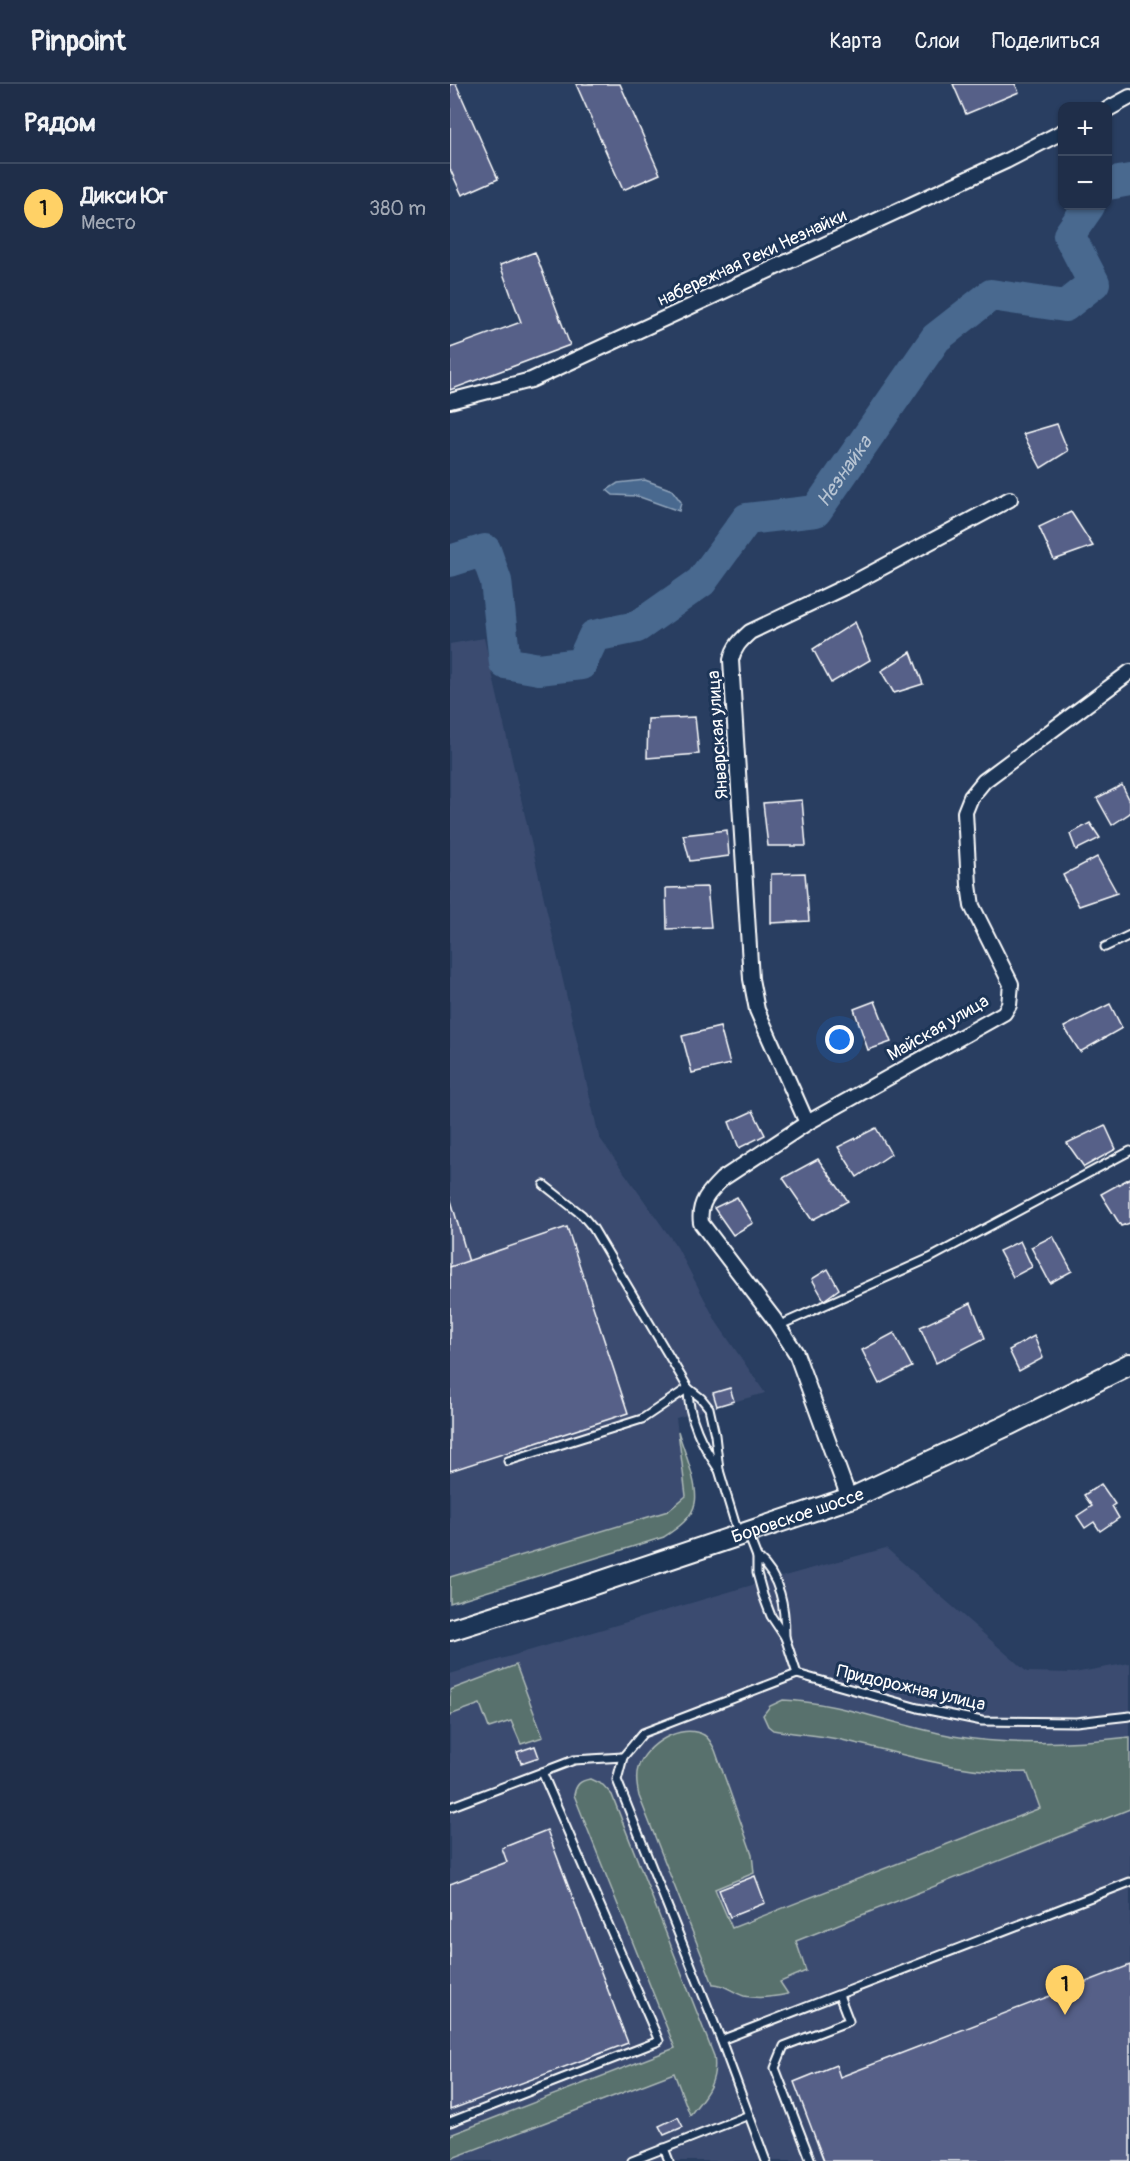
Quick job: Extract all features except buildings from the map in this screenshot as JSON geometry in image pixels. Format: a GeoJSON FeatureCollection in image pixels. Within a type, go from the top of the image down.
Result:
{"type":"FeatureCollection","features":[{"type":"Feature","properties":{"kind":"main road","name":"Боровское шоссе"},"geometry":{"type":"LineString","coordinates":[[450,1630],[849,1498],[889,1482],[980,1439],[1130,1364]]}},
{"type":"Feature","properties":{"kind":"street"},"geometry":{"type":"LineString","coordinates":[[1112,107],[1130,98]]}},
{"type":"Feature","properties":{"kind":"street","name":"набережная Реки Незнайки"},"geometry":{"type":"LineString","coordinates":[[450,401],[531,380],[1006,161],[1058,134]]}},
{"type":"Feature","properties":{"kind":"street","name":"Январская улица"},"geometry":{"type":"LineString","coordinates":[[807,1123],[757,1010],[752,979],[731,660],[733,651],[750,632],[853,584],[1010,499]]}},
{"type":"Feature","properties":{"kind":"street","name":"Майская улица"},"geometry":{"type":"LineString","coordinates":[[778,1326],[701,1223],[700,1212],[710,1191],[722,1179],[807,1123],[1004,1012],[1009,1005],[1011,984],[972,906],[965,813],[971,797],[984,781],[1130,672]]}},
{"type":"Feature","properties":{"kind":"street"},"geometry":{"type":"LineString","coordinates":[[778,1326],[796,1353],[849,1498]]}},
{"type":"Feature","properties":{"kind":"lane"},"geometry":{"type":"LineString","coordinates":[[1105,947],[1130,935]]}},
{"type":"Feature","properties":{"kind":"lane"},"geometry":{"type":"LineString","coordinates":[[778,1326],[930,1258],[1130,1151]]}},
{"type":"Feature","properties":{"kind":"lane"},"geometry":{"type":"LineString","coordinates":[[544,1185],[582,1215],[593,1228],[688,1388],[709,1408],[716,1435],[719,1470]]}},
{"type":"Feature","properties":{"kind":"lane"},"geometry":{"type":"LineString","coordinates":[[508,1461],[642,1419],[688,1388]]}},
{"type":"Feature","properties":{"kind":"lane"},"geometry":{"type":"LineString","coordinates":[[688,1388],[688,1402],[696,1428],[719,1470],[743,1534],[757,1557],[772,1574],[780,1594],[785,1613],[785,1637]]}},
{"type":"Feature","properties":{"kind":"lane"},"geometry":{"type":"LineString","coordinates":[[757,1557],[757,1573],[763,1595],[771,1616],[785,1637],[797,1674],[643,1733],[623,1757],[617,1780],[722,2040],[766,2161]]}},
{"type":"Feature","properties":{"kind":"lane","name":"Придорожная улица"},"geometry":{"type":"LineString","coordinates":[[797,1674],[918,1708],[982,1721],[1076,1722],[1130,1716]]}},
{"type":"Feature","properties":{"kind":"lane"},"geometry":{"type":"LineString","coordinates":[[450,1807],[574,1760],[623,1757]]}},
{"type":"Feature","properties":{"kind":"lane"},"geometry":{"type":"LineString","coordinates":[[450,2122],[658,2041],[542,1772]]}},
{"type":"Feature","properties":{"kind":"lane"},"geometry":{"type":"LineString","coordinates":[[722,2040],[1130,1882]]}},
{"type":"Feature","properties":{"kind":"lane"},"geometry":{"type":"LineString","coordinates":[[811,2161],[775,2068],[784,2046],[849,2021],[839,1995]]}},
{"type":"Feature","properties":{"kind":"lane"},"geometry":{"type":"LineString","coordinates":[[632,2161],[749,2115]]}},
{"type":"Feature","properties":{"kind":"lane"},"geometry":{"type":"LineString","coordinates":[[664,2148],[669,2161]]}},
{"type":"Feature","properties":{"kind":"shaded area"},"geometry":{"type":"Polygon","coordinates":[[[645,480],[672,490],[681,502],[679,511],[637,496],[613,495],[607,490],[618,483],[645,480]]]}},
{"type":"Feature","properties":{"kind":"shaded area"},"geometry":{"type":"Polygon","coordinates":[[[484,638],[599,1137],[677,1247],[717,1323],[765,1393],[676,1418],[686,1496],[668,1511],[450,1577],[450,644],[484,638]]]}},
{"type":"Feature","properties":{"kind":"shaded area"},"geometry":{"type":"Polygon","coordinates":[[[886,1548],[1027,1672],[1074,1673],[1130,1663],[1130,2161],[450,2161],[450,1674],[886,1548]]]}},
{"type":"Feature","properties":{"kind":"green space"},"geometry":{"type":"Polygon","coordinates":[[[678,1431],[693,1477],[696,1495],[691,1514],[678,1527],[664,1537],[450,1603],[450,1577],[668,1511],[686,1496],[678,1431]]]}},
{"type":"Feature","properties":{"kind":"green space"},"geometry":{"type":"Polygon","coordinates":[[[516,1665],[543,1737],[521,1744],[511,1721],[489,1728],[480,1704],[450,1715],[450,1690],[516,1665]]]}},
{"type":"Feature","properties":{"kind":"green space"},"geometry":{"type":"Polygon","coordinates":[[[783,1700],[826,1705],[932,1732],[975,1739],[1041,1743],[1130,1737],[1130,1809],[796,1941],[806,1971],[780,1982],[788,1994],[766,1997],[740,1995],[721,1985],[713,1984],[639,1796],[636,1778],[642,1759],[648,1751],[665,1738],[685,1731],[704,1735],[709,1739],[752,1854],[754,1873],[715,1889],[732,1928],[1040,1808],[1027,1772],[957,1767],[842,1740],[773,1730],[768,1726],[763,1715],[770,1706],[783,1700]]]}},
{"type":"Feature","properties":{"kind":"green space"},"geometry":{"type":"Polygon","coordinates":[[[590,1779],[603,1785],[612,1795],[714,2056],[714,2073],[710,2088],[690,2115],[674,2073],[450,2159],[450,2135],[675,2048],[574,1795],[579,1784],[590,1779]]]}},
{"type":"Feature","properties":{"kind":"waterway","name":"Незнайка"},"geometry":{"type":"LineString","coordinates":[[1112,183],[1130,180]]}},
{"type":"Feature","properties":{"kind":"waterway","name":"Незнайка"},"geometry":{"type":"LineString","coordinates":[[450,561],[485,550],[496,581],[505,663],[539,669],[581,664],[594,636],[637,627],[701,582],[747,519],[816,511],[936,338],[991,295],[1065,306],[1094,283],[1069,235],[1086,210]]}},
{"type":"Feature","properties":{"kind":"place","name":"Дикси Юг"},"geometry":{"type":"Point","coordinates":[1065,2015]}}]}
